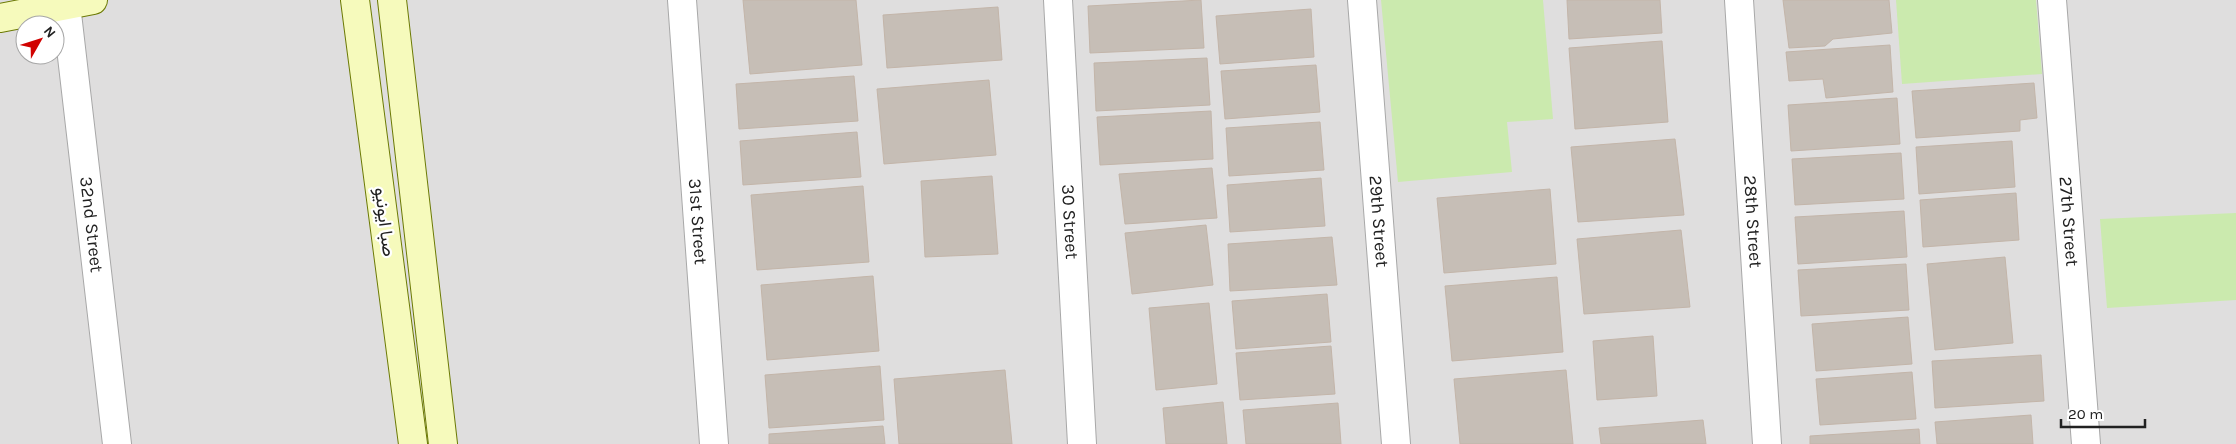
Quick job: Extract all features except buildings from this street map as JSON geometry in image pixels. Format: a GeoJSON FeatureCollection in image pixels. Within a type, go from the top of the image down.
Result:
{"type":"FeatureCollection","features":[{"type":"Feature","properties":{"kind":"main road"},"geometry":{"type":"LineString","coordinates":[[0,18],[93,0]]}},
{"type":"Feature","properties":{"kind":"main road","name":"صبا ایونیو"},"geometry":{"type":"LineString","coordinates":[[356,0],[413,444]]}},
{"type":"Feature","properties":{"kind":"main road","name":"صبا ایونیو"},"geometry":{"type":"LineString","coordinates":[[392,0],[443,444]]}},
{"type":"Feature","properties":{"kind":"street","name":"31st Street"},"geometry":{"type":"LineString","coordinates":[[682,0],[714,444]]}},
{"type":"Feature","properties":{"kind":"street","name":"30 Street"},"geometry":{"type":"LineString","coordinates":[[1058,0],[1082,444]]}},
{"type":"Feature","properties":{"kind":"street","name":"29th Street"},"geometry":{"type":"LineString","coordinates":[[1362,0],[1396,444]]}},
{"type":"Feature","properties":{"kind":"street","name":"28th Street"},"geometry":{"type":"LineString","coordinates":[[1739,0],[1767,444]]}},
{"type":"Feature","properties":{"kind":"street","name":"27th Street"},"geometry":{"type":"LineString","coordinates":[[2052,0],[2086,444]]}},
{"type":"Feature","properties":{"kind":"street","name":"32nd Street"},"geometry":{"type":"LineString","coordinates":[[66,5],[117,444]]}},
{"type":"Feature","properties":{"kind":"shaded area"},"geometry":{"type":"Polygon","coordinates":[[[0,0],[2236,0],[2236,444],[0,444],[0,0]]]}},
{"type":"Feature","properties":{"kind":"green space"},"geometry":{"type":"Polygon","coordinates":[[[1381,0],[1543,0],[1553,119],[1507,122],[1512,172],[1398,182],[1381,0]]]}},
{"type":"Feature","properties":{"kind":"green space"},"geometry":{"type":"Polygon","coordinates":[[[1896,0],[2036,0],[2042,74],[1902,84],[1896,0]]]}},
{"type":"Feature","properties":{"kind":"green space"},"geometry":{"type":"Polygon","coordinates":[[[2236,213],[2236,300],[2107,308],[2100,219],[2236,213]]]}}]}
